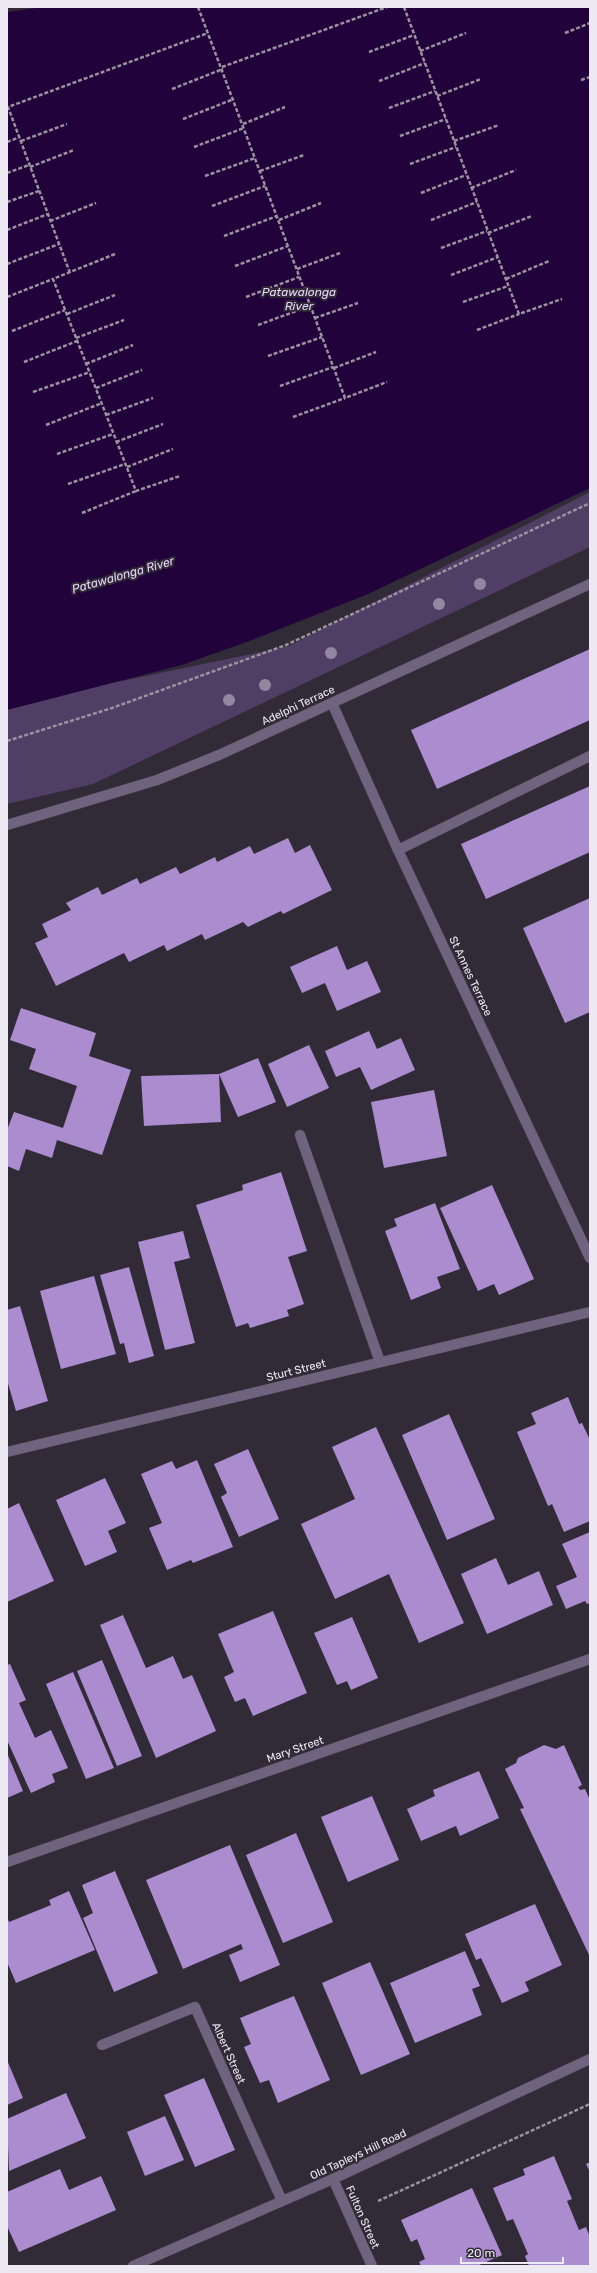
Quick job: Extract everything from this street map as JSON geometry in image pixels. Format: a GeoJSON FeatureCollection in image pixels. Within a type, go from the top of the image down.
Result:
{"type":"FeatureCollection","features":[{"type":"Feature","properties":{"kind":"street","name":"Adelphi Terrace"},"geometry":{"type":"LineString","coordinates":[[7,825],[157,780],[332,703],[590,584]]}},
{"type":"Feature","properties":{"kind":"street","name":"St Annes Terrace"},"geometry":{"type":"LineString","coordinates":[[332,703],[398,850],[590,1258]]}},
{"type":"Feature","properties":{"kind":"street"},"geometry":{"type":"LineString","coordinates":[[398,850],[590,756]]}},
{"type":"Feature","properties":{"kind":"street"},"geometry":{"type":"LineString","coordinates":[[300,1135],[380,1362]]}},
{"type":"Feature","properties":{"kind":"street","name":"Sturt Street"},"geometry":{"type":"LineString","coordinates":[[7,1452],[590,1312]]}},
{"type":"Feature","properties":{"kind":"street","name":"Mary Street"},"geometry":{"type":"LineString","coordinates":[[7,1862],[590,1659]]}},
{"type":"Feature","properties":{"kind":"street","name":"Albert Street"},"geometry":{"type":"LineString","coordinates":[[102,2044],[195,2007],[282,2201]]}},
{"type":"Feature","properties":{"kind":"street","name":"Old Tapleys Hill Road"},"geometry":{"type":"LineString","coordinates":[[133,2266],[333,2179],[590,2059]]}},
{"type":"Feature","properties":{"kind":"street","name":"Fulton Street"},"geometry":{"type":"LineString","coordinates":[[333,2179],[372,2266]]}},
{"type":"Feature","properties":{"kind":"path"},"geometry":{"type":"LineString","coordinates":[[198,7],[345,398]]}},
{"type":"Feature","properties":{"kind":"path"},"geometry":{"type":"LineString","coordinates":[[172,89],[222,68],[387,7]]}},
{"type":"Feature","properties":{"kind":"path"},"geometry":{"type":"LineString","coordinates":[[404,7],[519,314]]}},
{"type":"Feature","properties":{"kind":"path"},"geometry":{"type":"LineString","coordinates":[[565,33],[590,23]]}},
{"type":"Feature","properties":{"kind":"path"},"geometry":{"type":"LineString","coordinates":[[420,51],[466,33]]}},
{"type":"Feature","properties":{"kind":"path"},"geometry":{"type":"LineString","coordinates":[[70,273],[8,107],[208,34]]}},
{"type":"Feature","properties":{"kind":"path"},"geometry":{"type":"LineString","coordinates":[[369,52],[414,35]]}},
{"type":"Feature","properties":{"kind":"path"},"geometry":{"type":"LineString","coordinates":[[378,81],[425,63]]}},
{"type":"Feature","properties":{"kind":"path"},"geometry":{"type":"LineString","coordinates":[[581,80],[590,77]]}},
{"type":"Feature","properties":{"kind":"path"},"geometry":{"type":"LineString","coordinates":[[437,96],[481,79]]}},
{"type":"Feature","properties":{"kind":"path"},"geometry":{"type":"LineString","coordinates":[[389,108],[435,91]]}},
{"type":"Feature","properties":{"kind":"path"},"geometry":{"type":"LineString","coordinates":[[183,119],[234,100]]}},
{"type":"Feature","properties":{"kind":"path"},"geometry":{"type":"LineString","coordinates":[[243,124],[285,107]]}},
{"type":"Feature","properties":{"kind":"path"},"geometry":{"type":"LineString","coordinates":[[400,136],[446,119]]}},
{"type":"Feature","properties":{"kind":"path"},"geometry":{"type":"LineString","coordinates":[[7,142],[67,124]]}},
{"type":"Feature","properties":{"kind":"path"},"geometry":{"type":"LineString","coordinates":[[454,141],[499,125]]}},
{"type":"Feature","properties":{"kind":"path"},"geometry":{"type":"LineString","coordinates":[[194,147],[244,128]]}},
{"type":"Feature","properties":{"kind":"path"},"geometry":{"type":"LineString","coordinates":[[410,164],[456,147]]}},
{"type":"Feature","properties":{"kind":"path"},"geometry":{"type":"LineString","coordinates":[[7,172],[30,166],[74,150]]}},
{"type":"Feature","properties":{"kind":"path"},"geometry":{"type":"LineString","coordinates":[[260,171],[304,155]]}},
{"type":"Feature","properties":{"kind":"path"},"geometry":{"type":"LineString","coordinates":[[204,176],[255,158]]}},
{"type":"Feature","properties":{"kind":"path"},"geometry":{"type":"LineString","coordinates":[[471,188],[516,170]]}},
{"type":"Feature","properties":{"kind":"path"},"geometry":{"type":"LineString","coordinates":[[421,193],[466,175]]}},
{"type":"Feature","properties":{"kind":"path"},"geometry":{"type":"LineString","coordinates":[[212,206],[265,186]]}},
{"type":"Feature","properties":{"kind":"path"},"geometry":{"type":"LineString","coordinates":[[7,202],[39,191]]}},
{"type":"Feature","properties":{"kind":"path"},"geometry":{"type":"LineString","coordinates":[[431,220],[477,202]]}},
{"type":"Feature","properties":{"kind":"path"},"geometry":{"type":"LineString","coordinates":[[50,221],[96,203]]}},
{"type":"Feature","properties":{"kind":"path"},"geometry":{"type":"LineString","coordinates":[[279,220],[321,203]]}},
{"type":"Feature","properties":{"kind":"path"},"geometry":{"type":"LineString","coordinates":[[7,230],[48,214]]}},
{"type":"Feature","properties":{"kind":"path"},"geometry":{"type":"LineString","coordinates":[[224,236],[277,216]]}},
{"type":"Feature","properties":{"kind":"path"},"geometry":{"type":"LineString","coordinates":[[441,248],[532,216]]}},
{"type":"Feature","properties":{"kind":"path"},"geometry":{"type":"LineString","coordinates":[[7,264],[59,244]]}},
{"type":"Feature","properties":{"kind":"path"},"geometry":{"type":"LineString","coordinates":[[235,266],[288,246]]}},
{"type":"Feature","properties":{"kind":"path"},"geometry":{"type":"LineString","coordinates":[[297,269],[340,253]]}},
{"type":"Feature","properties":{"kind":"path"},"geometry":{"type":"LineString","coordinates":[[7,297],[115,254]]}},
{"type":"Feature","properties":{"kind":"path"},"geometry":{"type":"LineString","coordinates":[[451,275],[498,257]]}},
{"type":"Feature","properties":{"kind":"path"},"geometry":{"type":"LineString","coordinates":[[506,279],[549,261]]}},
{"type":"Feature","properties":{"kind":"path"},"geometry":{"type":"LineString","coordinates":[[246,297],[299,277]]}},
{"type":"Feature","properties":{"kind":"path"},"geometry":{"type":"LineString","coordinates":[[53,279],[136,491]]}},
{"type":"Feature","properties":{"kind":"path"},"geometry":{"type":"LineString","coordinates":[[463,302],[508,286]]}},
{"type":"Feature","properties":{"kind":"path"},"geometry":{"type":"LineString","coordinates":[[67,314],[115,295]]}},
{"type":"Feature","properties":{"kind":"path"},"geometry":{"type":"LineString","coordinates":[[477,330],[562,299]]}},
{"type":"Feature","properties":{"kind":"path"},"geometry":{"type":"LineString","coordinates":[[315,318],[358,303]]}},
{"type":"Feature","properties":{"kind":"path"},"geometry":{"type":"LineString","coordinates":[[258,325],[310,306]]}},
{"type":"Feature","properties":{"kind":"path"},"geometry":{"type":"LineString","coordinates":[[12,331],[65,310]]}},
{"type":"Feature","properties":{"kind":"path"},"geometry":{"type":"LineString","coordinates":[[24,362],[124,320]]}},
{"type":"Feature","properties":{"kind":"path"},"geometry":{"type":"LineString","coordinates":[[268,356],[322,337]]}},
{"type":"Feature","properties":{"kind":"path"},"geometry":{"type":"LineString","coordinates":[[86,364],[132,345]]}},
{"type":"Feature","properties":{"kind":"path"},"geometry":{"type":"LineString","coordinates":[[280,386],[376,352]]}},
{"type":"Feature","properties":{"kind":"path"},"geometry":{"type":"LineString","coordinates":[[96,388],[142,370]]}},
{"type":"Feature","properties":{"kind":"path"},"geometry":{"type":"LineString","coordinates":[[34,392],[90,372]]}},
{"type":"Feature","properties":{"kind":"path"},"geometry":{"type":"LineString","coordinates":[[293,417],[387,382]]}},
{"type":"Feature","properties":{"kind":"path"},"geometry":{"type":"LineString","coordinates":[[106,415],[153,398]]}},
{"type":"Feature","properties":{"kind":"path"},"geometry":{"type":"LineString","coordinates":[[46,425],[102,403]]}},
{"type":"Feature","properties":{"kind":"path"},"geometry":{"type":"LineString","coordinates":[[116,442],[163,424]]}},
{"type":"Feature","properties":{"kind":"path"},"geometry":{"type":"LineString","coordinates":[[57,454],[113,434]]}},
{"type":"Feature","properties":{"kind":"path"},"geometry":{"type":"LineString","coordinates":[[68,484],[126,466],[173,449]]}},
{"type":"Feature","properties":{"kind":"path"},"geometry":{"type":"LineString","coordinates":[[82,513],[136,491],[180,476]]}},
{"type":"Feature","properties":{"kind":"path"},"geometry":{"type":"LineString","coordinates":[[7,741],[112,708],[286,645],[590,504]]}},
{"type":"Feature","properties":{"kind":"path"},"geometry":{"type":"LineString","coordinates":[[378,2201],[590,2104]]}},
{"type":"Feature","properties":{"kind":"shaded area"},"geometry":{"type":"Polygon","coordinates":[[[590,492],[590,547],[93,784],[7,804],[7,705],[289,646],[590,492]]]}},
{"type":"Feature","properties":{"kind":"water","name":"Patawalonga River"},"geometry":{"type":"Polygon","coordinates":[[[44,7],[590,7],[590,488],[368,594],[252,640],[182,665],[7,710],[7,12],[44,7]]]}},
{"type":"Feature","properties":{"kind":"building"},"geometry":{"type":"Polygon","coordinates":[[[590,649],[590,720],[437,789],[411,730],[590,649]]]}},
{"type":"Feature","properties":{"kind":"building"},"geometry":{"type":"Polygon","coordinates":[[[590,786],[590,852],[486,899],[461,844],[590,786]]]}},
{"type":"Feature","properties":{"kind":"building"},"geometry":{"type":"Polygon","coordinates":[[[288,838],[295,853],[310,845],[332,890],[283,914],[281,911],[248,927],[243,922],[205,940],[202,934],[167,951],[164,945],[129,962],[124,953],[56,986],[35,943],[48,937],[42,924],[71,910],[66,903],[98,887],[102,895],[137,878],[140,884],[176,867],[180,874],[215,857],[217,862],[250,846],[254,854],[288,838]]]}},
{"type":"Feature","properties":{"kind":"building"},"geometry":{"type":"Polygon","coordinates":[[[590,898],[590,1012],[565,1023],[523,928],[590,898]]]}},
{"type":"Feature","properties":{"kind":"building"},"geometry":{"type":"Polygon","coordinates":[[[337,946],[347,970],[367,961],[381,992],[337,1011],[325,983],[302,993],[290,967],[337,946]]]}},
{"type":"Feature","properties":{"kind":"building"},"geometry":{"type":"Polygon","coordinates":[[[21,1008],[96,1033],[89,1056],[131,1070],[102,1155],[57,1140],[52,1158],[26,1149],[19,1171],[7,1166],[7,1130],[14,1112],[63,1128],[77,1086],[29,1069],[36,1049],[10,1040],[21,1008]]]}},
{"type":"Feature","properties":{"kind":"building"},"geometry":{"type":"Polygon","coordinates":[[[369,1031],[377,1049],[401,1038],[415,1070],[371,1090],[360,1067],[336,1077],[325,1051],[369,1031]]]}},
{"type":"Feature","properties":{"kind":"building"},"geometry":{"type":"Polygon","coordinates":[[[309,1045],[329,1088],[287,1107],[268,1064],[309,1045]]]}},
{"type":"Feature","properties":{"kind":"building"},"geometry":{"type":"Polygon","coordinates":[[[258,1058],[276,1102],[238,1117],[219,1074],[258,1058]]]}},
{"type":"Feature","properties":{"kind":"building"},"geometry":{"type":"Polygon","coordinates":[[[219,1074],[221,1122],[144,1126],[141,1076],[219,1074]]]}},
{"type":"Feature","properties":{"kind":"building"},"geometry":{"type":"Polygon","coordinates":[[[434,1090],[447,1156],[384,1168],[371,1102],[434,1090]]]}},
{"type":"Feature","properties":{"kind":"building"},"geometry":{"type":"Polygon","coordinates":[[[281,1172],[307,1251],[288,1257],[304,1304],[287,1310],[289,1316],[250,1328],[248,1323],[236,1327],[196,1205],[243,1190],[242,1185],[281,1172]]]}},
{"type":"Feature","properties":{"kind":"building"},"geometry":{"type":"Polygon","coordinates":[[[492,1185],[534,1279],[499,1295],[494,1284],[478,1291],[440,1208],[492,1185]]]}},
{"type":"Feature","properties":{"kind":"building"},"geometry":{"type":"Polygon","coordinates":[[[435,1203],[460,1269],[437,1277],[441,1288],[411,1300],[385,1231],[397,1226],[394,1219],[435,1203]]]}},
{"type":"Feature","properties":{"kind":"building"},"geometry":{"type":"Polygon","coordinates":[[[183,1231],[190,1258],[174,1262],[195,1343],[165,1350],[138,1242],[183,1231]]]}},
{"type":"Feature","properties":{"kind":"building"},"geometry":{"type":"Polygon","coordinates":[[[129,1267],[154,1356],[129,1363],[124,1343],[120,1344],[100,1275],[129,1267]]]}},
{"type":"Feature","properties":{"kind":"building"},"geometry":{"type":"Polygon","coordinates":[[[94,1276],[116,1354],[61,1369],[40,1291],[94,1276]]]}},
{"type":"Feature","properties":{"kind":"building"},"geometry":{"type":"Polygon","coordinates":[[[20,1306],[48,1401],[16,1411],[7,1380],[7,1310],[20,1306]]]}},
{"type":"Feature","properties":{"kind":"building"},"geometry":{"type":"Polygon","coordinates":[[[568,1397],[579,1424],[582,1423],[590,1440],[590,1521],[564,1532],[552,1504],[548,1506],[517,1432],[536,1424],[531,1413],[568,1397]]]}},
{"type":"Feature","properties":{"kind":"building"},"geometry":{"type":"Polygon","coordinates":[[[449,1414],[495,1519],[447,1540],[402,1435],[449,1414]]]}},
{"type":"Feature","properties":{"kind":"building"},"geometry":{"type":"Polygon","coordinates":[[[376,1427],[464,1623],[419,1643],[389,1574],[335,1599],[301,1524],[355,1499],[332,1447],[376,1427]]]}},
{"type":"Feature","properties":{"kind":"building"},"geometry":{"type":"Polygon","coordinates":[[[248,1449],[279,1519],[239,1537],[221,1497],[227,1493],[214,1464],[248,1449]]]}},
{"type":"Feature","properties":{"kind":"building"},"geometry":{"type":"Polygon","coordinates":[[[197,1460],[233,1547],[193,1563],[191,1560],[167,1570],[149,1528],[162,1523],[141,1474],[172,1461],[176,1469],[197,1460]]]}},
{"type":"Feature","properties":{"kind":"building"},"geometry":{"type":"Polygon","coordinates":[[[105,1478],[126,1523],[108,1531],[117,1552],[85,1566],[56,1500],[105,1478]]]}},
{"type":"Feature","properties":{"kind":"building"},"geometry":{"type":"Polygon","coordinates":[[[19,1503],[54,1581],[7,1602],[7,1509],[19,1503]]]}},
{"type":"Feature","properties":{"kind":"building"},"geometry":{"type":"Polygon","coordinates":[[[590,1532],[590,1603],[587,1604],[585,1601],[566,1609],[556,1586],[577,1577],[562,1544],[590,1532]]]}},
{"type":"Feature","properties":{"kind":"building"},"geometry":{"type":"Polygon","coordinates":[[[496,1558],[508,1585],[539,1571],[553,1605],[487,1634],[461,1574],[496,1558]]]}},
{"type":"Feature","properties":{"kind":"building"},"geometry":{"type":"Polygon","coordinates":[[[273,1611],[307,1693],[253,1716],[245,1698],[235,1702],[224,1677],[234,1672],[218,1634],[273,1611]]]}},
{"type":"Feature","properties":{"kind":"building"},"geometry":{"type":"Polygon","coordinates":[[[123,1615],[146,1668],[173,1656],[183,1679],[192,1675],[216,1731],[156,1758],[100,1625],[123,1615]]]}},
{"type":"Feature","properties":{"kind":"building"},"geometry":{"type":"Polygon","coordinates":[[[352,1617],[378,1678],[351,1690],[347,1681],[337,1685],[314,1633],[352,1617]]]}},
{"type":"Feature","properties":{"kind":"building"},"geometry":{"type":"Polygon","coordinates":[[[102,1660],[142,1756],[117,1766],[77,1671],[102,1660]]]}},
{"type":"Feature","properties":{"kind":"building"},"geometry":{"type":"Polygon","coordinates":[[[10,1664],[26,1700],[19,1703],[35,1738],[51,1730],[68,1768],[52,1774],[55,1782],[31,1793],[7,1740],[7,1665],[10,1664]]]}},
{"type":"Feature","properties":{"kind":"building"},"geometry":{"type":"Polygon","coordinates":[[[73,1672],[114,1768],[86,1779],[46,1684],[73,1672]]]}},
{"type":"Feature","properties":{"kind":"building"},"geometry":{"type":"Polygon","coordinates":[[[544,1745],[556,1749],[564,1745],[582,1785],[578,1787],[580,1790],[585,1789],[590,1800],[590,1957],[520,1809],[524,1808],[505,1769],[516,1763],[518,1758],[544,1745]]]}},
{"type":"Feature","properties":{"kind":"building"},"geometry":{"type":"Polygon","coordinates":[[[7,1753],[23,1791],[7,1798],[7,1753]]]}},
{"type":"Feature","properties":{"kind":"building"},"geometry":{"type":"Polygon","coordinates":[[[479,1771],[499,1818],[460,1836],[456,1826],[421,1841],[407,1809],[435,1796],[433,1790],[479,1771]]]}},
{"type":"Feature","properties":{"kind":"building"},"geometry":{"type":"Polygon","coordinates":[[[372,1796],[399,1860],[348,1882],[321,1817],[372,1796]]]}},
{"type":"Feature","properties":{"kind":"building"},"geometry":{"type":"Polygon","coordinates":[[[296,1833],[333,1922],[283,1943],[246,1855],[296,1833]]]}},
{"type":"Feature","properties":{"kind":"building"},"geometry":{"type":"Polygon","coordinates":[[[230,1845],[280,1965],[240,1982],[229,1955],[243,1949],[241,1944],[183,1969],[146,1880],[230,1845]]]}},
{"type":"Feature","properties":{"kind":"building"},"geometry":{"type":"Polygon","coordinates":[[[115,1871],[158,1973],[114,1992],[83,1918],[93,1913],[82,1885],[115,1871]]]}},
{"type":"Feature","properties":{"kind":"building"},"geometry":{"type":"Polygon","coordinates":[[[69,1891],[95,1950],[16,1983],[7,1962],[7,1917],[9,1922],[51,1905],[49,1900],[69,1891]]]}},
{"type":"Feature","properties":{"kind":"building"},"geometry":{"type":"Polygon","coordinates":[[[535,1904],[562,1965],[525,1982],[529,1991],[502,2003],[481,1958],[476,1960],[465,1934],[535,1904]]]}},
{"type":"Feature","properties":{"kind":"building"},"geometry":{"type":"Polygon","coordinates":[[[465,1951],[480,1986],[472,1989],[482,2015],[415,2043],[390,1983],[465,1951]]]}},
{"type":"Feature","properties":{"kind":"building"},"geometry":{"type":"Polygon","coordinates":[[[370,1962],[410,2054],[361,2075],[322,1983],[370,1962]]]}},
{"type":"Feature","properties":{"kind":"building"},"geometry":{"type":"Polygon","coordinates":[[[294,1996],[330,2080],[278,2103],[269,2080],[260,2083],[244,2047],[251,2044],[240,2018],[294,1996]]]}},
{"type":"Feature","properties":{"kind":"building"},"geometry":{"type":"Polygon","coordinates":[[[7,2060],[23,2098],[7,2105],[7,2060]]]}},
{"type":"Feature","properties":{"kind":"building"},"geometry":{"type":"Polygon","coordinates":[[[204,2078],[235,2150],[195,2167],[164,2095],[204,2078]]]}},
{"type":"Feature","properties":{"kind":"building"},"geometry":{"type":"Polygon","coordinates":[[[66,2093],[86,2138],[9,2171],[7,2119],[66,2093]]]}},
{"type":"Feature","properties":{"kind":"building"},"geometry":{"type":"Polygon","coordinates":[[[165,2116],[184,2160],[145,2176],[127,2132],[165,2116]]]}},
{"type":"Feature","properties":{"kind":"building"},"geometry":{"type":"Polygon","coordinates":[[[554,2156],[572,2199],[567,2201],[579,2230],[586,2227],[590,2237],[590,2264],[586,2266],[529,2266],[525,2256],[528,2254],[513,2219],[507,2221],[493,2188],[525,2175],[523,2169],[554,2156]]]}},
{"type":"Feature","properties":{"kind":"building"},"geometry":{"type":"Polygon","coordinates":[[[590,2162],[590,2172],[586,2164],[590,2162]]]}},
{"type":"Feature","properties":{"kind":"building"},"geometry":{"type":"Polygon","coordinates":[[[60,2169],[69,2190],[101,2176],[116,2210],[19,2252],[7,2226],[7,2192],[60,2169]]]}},
{"type":"Feature","properties":{"kind":"building"},"geometry":{"type":"Polygon","coordinates":[[[472,2188],[502,2255],[477,2266],[421,2266],[419,2262],[425,2259],[417,2239],[411,2242],[401,2220],[472,2188]]]}}]}
